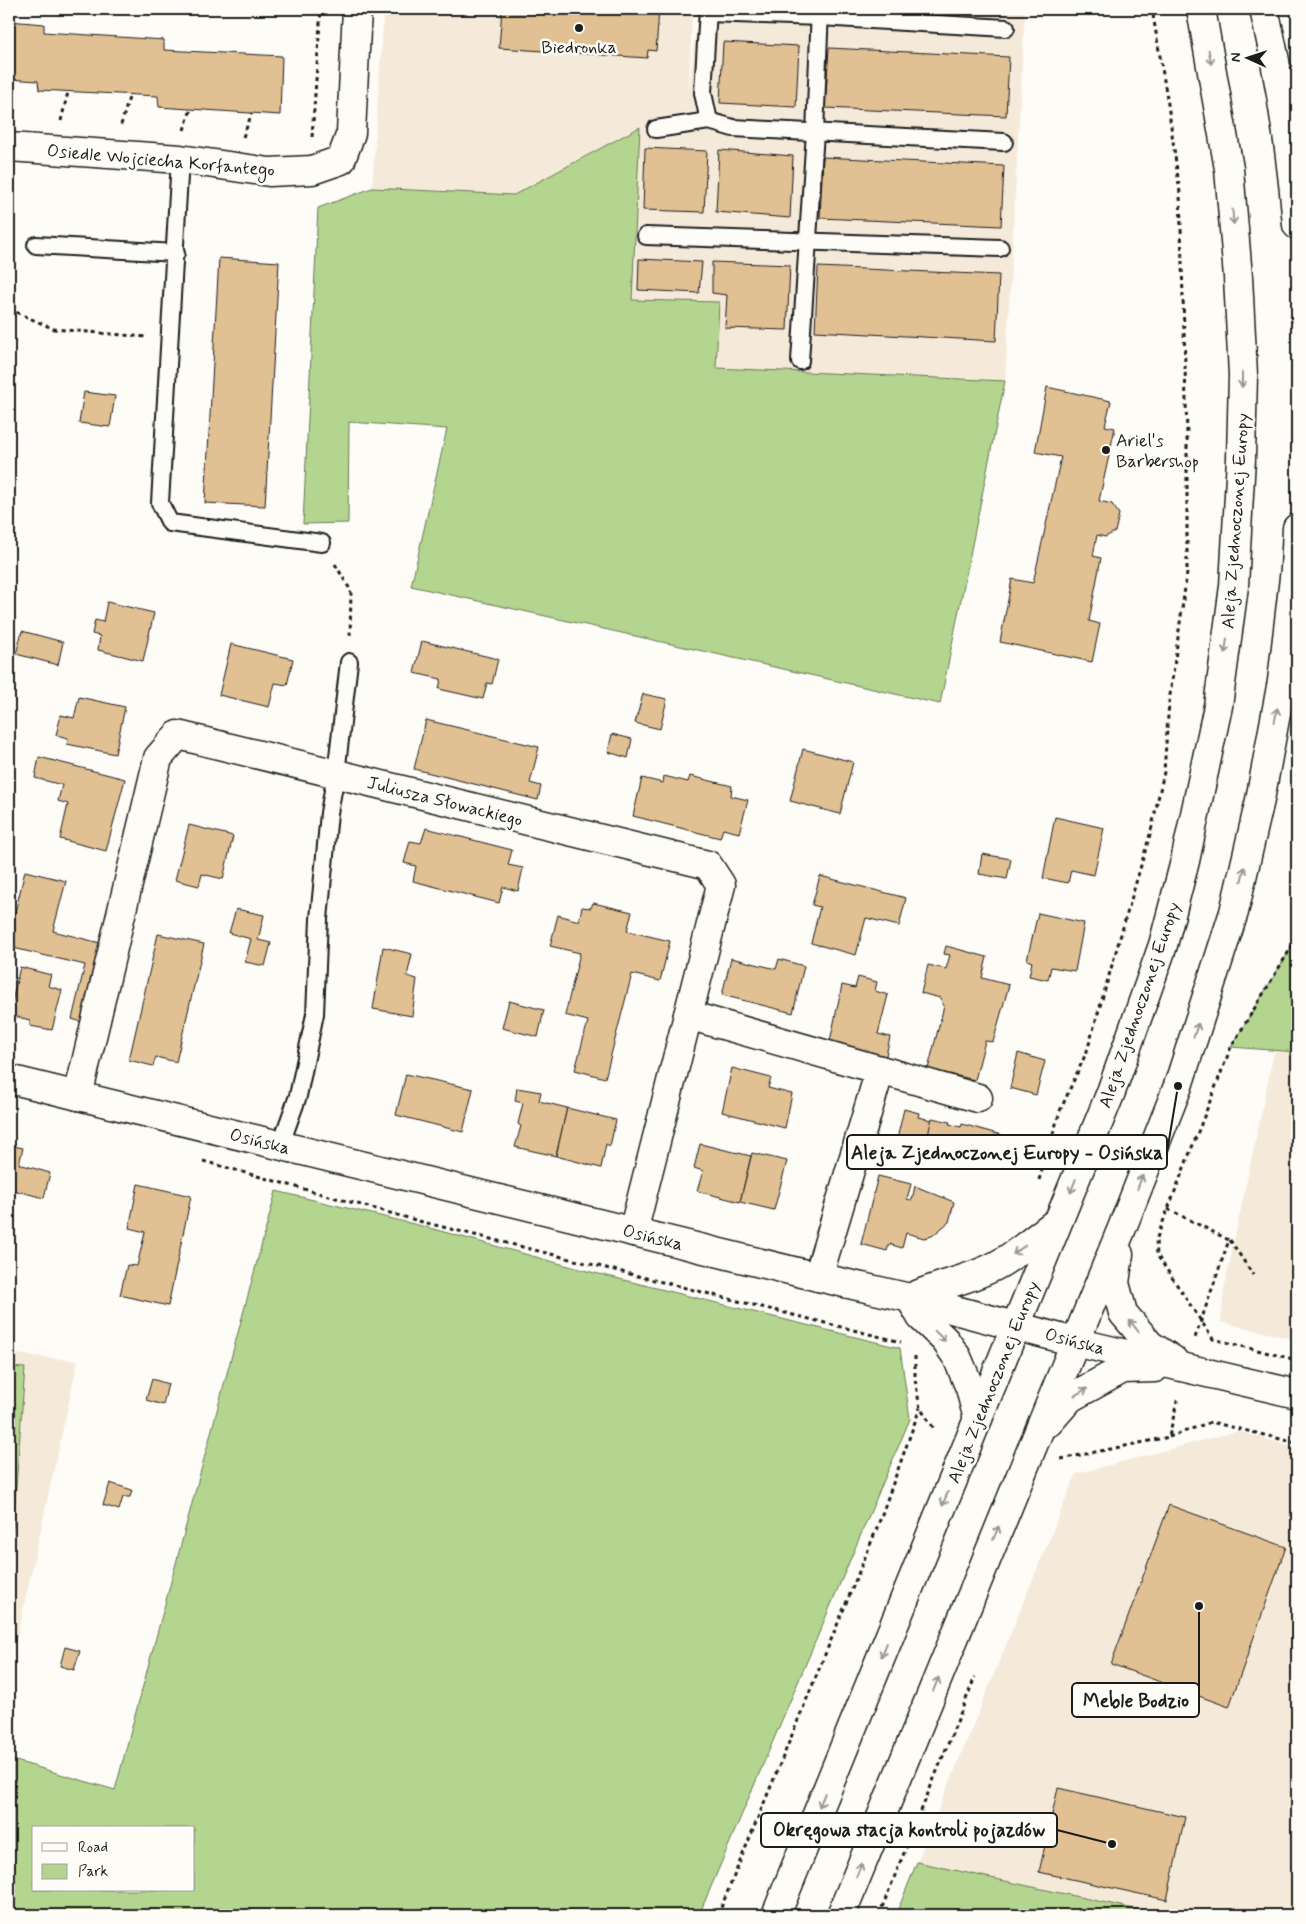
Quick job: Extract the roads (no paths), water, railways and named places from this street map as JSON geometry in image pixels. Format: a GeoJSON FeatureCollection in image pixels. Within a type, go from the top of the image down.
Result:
{"type":"FeatureCollection","features":[{"type":"Feature","properties":{"kind":"street","name":"Osiedle Wojciecha Korfantego"},"geometry":{"type":"LineString","coordinates":[[9,147],[35,149],[181,148],[269,172],[312,170],[341,160],[351,133],[358,9]]}},
{"type":"Feature","properties":{"kind":"street","name":"Aleja Zjednoczonej Europy"},"geometry":{"type":"LineString","coordinates":[[776,1915],[1111,1092],[1163,945],[1185,861],[1218,706],[1234,586],[1241,458],[1243,375],[1238,278],[1229,169],[1201,9]]}},
{"type":"Feature","properties":{"kind":"street"},"geometry":{"type":"LineString","coordinates":[[1264,9],[1277,62],[1290,148],[1297,225]]}},
{"type":"Feature","properties":{"kind":"street","name":"Osiedle Wojciecha Korfantego"},"geometry":{"type":"LineString","coordinates":[[9,158],[35,149]]}},
{"type":"Feature","properties":{"kind":"street"},"geometry":{"type":"LineString","coordinates":[[841,1915],[1035,1438],[1076,1342],[1178,1086],[1234,912],[1260,800],[1282,681],[1295,569],[1297,528]]}},
{"type":"Feature","properties":{"kind":"street","name":"Juliusza Słowackiego"},"geometry":{"type":"LineString","coordinates":[[78,1096],[158,758],[178,735],[708,865],[722,885],[634,1232]]}},
{"type":"Feature","properties":{"kind":"street"},"geometry":{"type":"LineString","coordinates":[[688,1016],[978,1098]]}},
{"type":"Feature","properties":{"kind":"street"},"geometry":{"type":"LineString","coordinates":[[818,1278],[880,1070]]}},
{"type":"Feature","properties":{"kind":"street","name":"Osińska"},"geometry":{"type":"LineString","coordinates":[[9,1079],[818,1278],[916,1307],[1016,1325],[1076,1342],[1297,1394]]}},
{"type":"Feature","properties":{"kind":"street"},"geometry":{"type":"LineString","coordinates":[[978,1419],[970,1388],[957,1357],[945,1340],[916,1307],[928,1289],[952,1284],[999,1264],[1058,1221]]}},
{"type":"Feature","properties":{"kind":"street"},"geometry":{"type":"LineString","coordinates":[[1122,1228],[1115,1283],[1123,1312],[1150,1345],[1184,1368]]}},
{"type":"Feature","properties":{"kind":"street"},"geometry":{"type":"LineString","coordinates":[[1035,1438],[1070,1398],[1123,1369],[1184,1368]]}},
{"type":"Feature","properties":{"kind":"lane"},"geometry":{"type":"LineString","coordinates":[[709,121],[703,93],[708,11],[820,13],[1006,28]]}},
{"type":"Feature","properties":{"kind":"lane"},"geometry":{"type":"LineString","coordinates":[[800,361],[815,132],[820,13]]}},
{"type":"Feature","properties":{"kind":"lane"},"geometry":{"type":"LineString","coordinates":[[656,129],[709,121],[733,128],[1004,142]]}},
{"type":"Feature","properties":{"kind":"lane"},"geometry":{"type":"LineString","coordinates":[[181,148],[160,503],[170,523],[322,543]]}},
{"type":"Feature","properties":{"kind":"lane"},"geometry":{"type":"LineString","coordinates":[[646,236],[1000,248]]}},
{"type":"Feature","properties":{"kind":"lane"},"geometry":{"type":"LineString","coordinates":[[36,245],[176,253]]}},
{"type":"Feature","properties":{"kind":"lane"},"geometry":{"type":"LineString","coordinates":[[280,1146],[298,1096],[315,1014],[319,919],[328,813],[336,774],[349,662]]}},
{"type":"Feature","properties":{"kind":"place","name":"Biedronka"},"geometry":{"type":"Point","coordinates":[579,28]}},
{"type":"Feature","properties":{"kind":"place","name":"Ariel's Barbershop"},"geometry":{"type":"Point","coordinates":[1106,450]}},
{"type":"Feature","properties":{"kind":"place","name":"Aleja Zjednoczonej Europy - Osińska"},"geometry":{"type":"Point","coordinates":[1178,1086]}},
{"type":"Feature","properties":{"kind":"place","name":"Meble Bodzio"},"geometry":{"type":"Point","coordinates":[1199,1606]}},
{"type":"Feature","properties":{"kind":"place","name":"Okręgowa stacja kontroli pojazdów"},"geometry":{"type":"Point","coordinates":[1112,1844]}}]}
